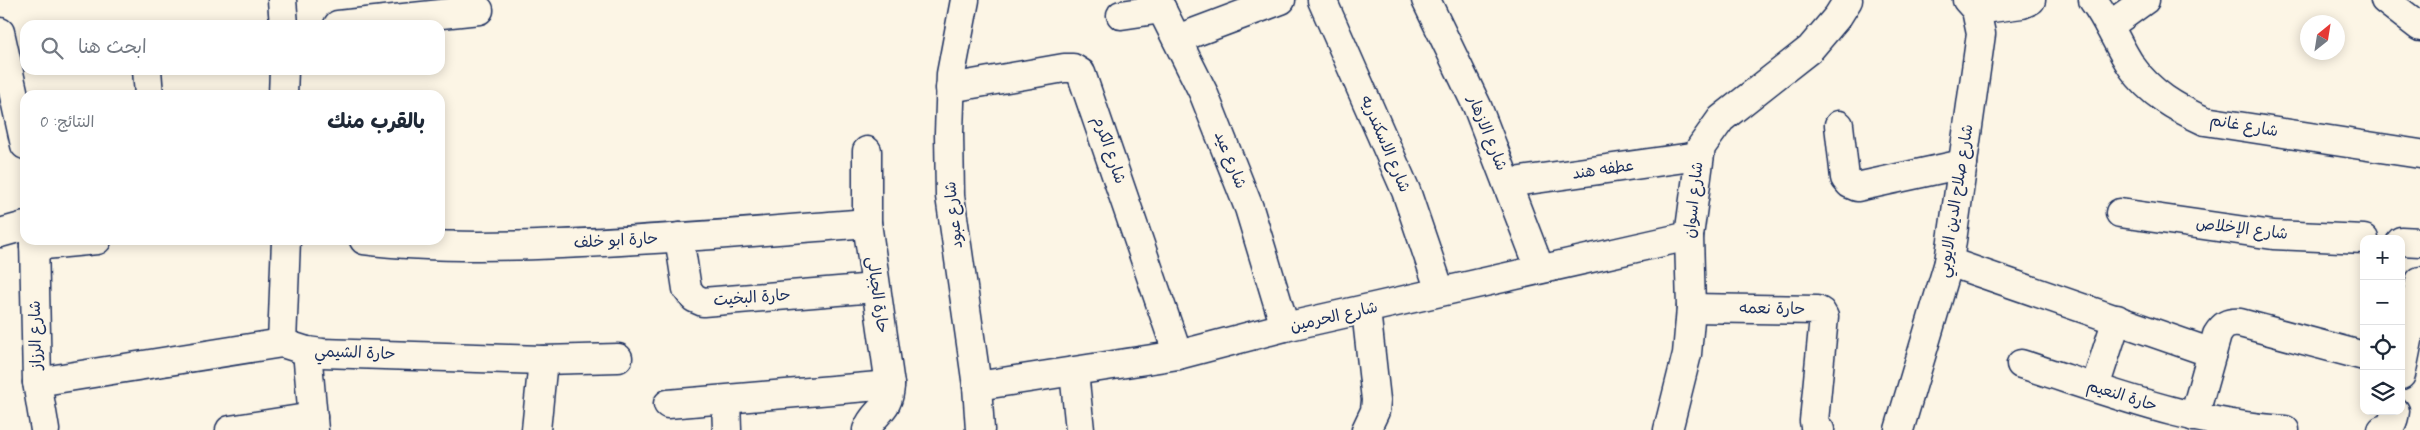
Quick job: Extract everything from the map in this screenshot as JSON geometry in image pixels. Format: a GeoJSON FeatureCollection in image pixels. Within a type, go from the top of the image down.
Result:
{"type":"FeatureCollection","features":[{"type":"Feature","properties":{"kind":"street"},"geometry":{"type":"LineString","coordinates":[[282,0],[284,20]]}},
{"type":"Feature","properties":{"kind":"street","name":"شارع عبود"},"geometry":{"type":"LineString","coordinates":[[965,0],[950,88],[950,196],[976,386],[980,430]]}},
{"type":"Feature","properties":{"kind":"street"},"geometry":{"type":"LineString","coordinates":[[1177,39],[1281,0]]}},
{"type":"Feature","properties":{"kind":"street","name":"شارع الاسكندريه"},"geometry":{"type":"LineString","coordinates":[[1322,0],[1406,191],[1440,291]]}},
{"type":"Feature","properties":{"kind":"street","name":"شارع الازهار"},"geometry":{"type":"LineString","coordinates":[[1426,0],[1477,106],[1540,269]]}},
{"type":"Feature","properties":{"kind":"street","name":"شارع اسوان"},"geometry":{"type":"LineString","coordinates":[[1668,430],[1687,354],[1691,308],[1689,236],[1701,147],[1721,120],[1810,49],[1838,16],[1848,0]]}},
{"type":"Feature","properties":{"kind":"street"},"geometry":{"type":"LineString","coordinates":[[1971,5],[2022,4],[2031,0]]}},
{"type":"Feature","properties":{"kind":"street","name":"شارع غانم"},"geometry":{"type":"LineString","coordinates":[[2093,0],[2132,67],[2152,90],[2177,108],[2205,121],[2420,154]]}},
{"type":"Feature","properties":{"kind":"street"},"geometry":{"type":"LineString","coordinates":[[2109,26],[2145,0]]}},
{"type":"Feature","properties":{"kind":"street"},"geometry":{"type":"LineString","coordinates":[[2391,2],[2420,28]]}},
{"type":"Feature","properties":{"kind":"street"},"geometry":{"type":"LineString","coordinates":[[1121,15],[1159,4]]}},
{"type":"Feature","properties":{"kind":"street","name":"شارع عيد"},"geometry":{"type":"LineString","coordinates":[[1159,4],[1203,92],[1249,208],[1285,328]]}},
{"type":"Feature","properties":{"kind":"street","name":"شارع صلاح الدين الايوبي"},"geometry":{"type":"LineString","coordinates":[[1907,427],[1950,262],[1981,34],[1971,5]]}},
{"type":"Feature","properties":{"kind":"street"},"geometry":{"type":"LineString","coordinates":[[385,20],[478,10]]}},
{"type":"Feature","properties":{"kind":"street"},"geometry":{"type":"LineString","coordinates":[[0,32],[20,118]]}},
{"type":"Feature","properties":{"kind":"street","name":"شارع الكرم"},"geometry":{"type":"LineString","coordinates":[[950,88],[1064,68],[1073,68],[1081,73],[1178,355]]}},
{"type":"Feature","properties":{"kind":"street"},"geometry":{"type":"LineString","coordinates":[[147,75],[149,90]]}},
{"type":"Feature","properties":{"kind":"street"},"geometry":{"type":"LineString","coordinates":[[283,90],[284,75]]}},
{"type":"Feature","properties":{"kind":"street"},"geometry":{"type":"LineString","coordinates":[[1839,125],[1845,178],[1850,184],[1857,187],[1963,164]]}},
{"type":"Feature","properties":{"kind":"street","name":"حارة الجبالى"},"geometry":{"type":"LineString","coordinates":[[867,151],[867,223],[890,385],[890,398],[882,411],[872,418],[867,430]]}},
{"type":"Feature","properties":{"kind":"street","name":"عطفه هند"},"geometry":{"type":"LineString","coordinates":[[1507,184],[1699,156]]}},
{"type":"Feature","properties":{"kind":"street","name":"شارع الإخلاص"},"geometry":{"type":"LineString","coordinates":[[2120,213],[2273,235],[2360,240]]}},
{"type":"Feature","properties":{"kind":"street","name":"حارة ابو خلف"},"geometry":{"type":"LineString","coordinates":[[445,244],[496,247],[679,237],[867,223]]}},
{"type":"Feature","properties":{"kind":"street"},"geometry":{"type":"LineString","coordinates":[[0,233],[20,236]]}},
{"type":"Feature","properties":{"kind":"street","name":"شارع الحرمين"},"geometry":{"type":"LineString","coordinates":[[976,386],[1178,355],[1440,291],[1689,236]]}},
{"type":"Feature","properties":{"kind":"street","name":"حارة البخيت"},"geometry":{"type":"LineString","coordinates":[[679,237],[687,289],[694,298],[703,302],[875,288]]}},
{"type":"Feature","properties":{"kind":"street"},"geometry":{"type":"LineString","coordinates":[[2405,242],[2420,242]]}},
{"type":"Feature","properties":{"kind":"street","name":"شارع الرزاز"},"geometry":{"type":"LineString","coordinates":[[31,245],[37,382],[44,430]]}},
{"type":"Feature","properties":{"kind":"street"},"geometry":{"type":"LineString","coordinates":[[230,430],[314,423],[294,347],[286,245]]}},
{"type":"Feature","properties":{"kind":"street"},"geometry":{"type":"LineString","coordinates":[[1950,262],[2212,353]]}},
{"type":"Feature","properties":{"kind":"street"},"geometry":{"type":"LineString","coordinates":[[2405,360],[2415,329],[2420,281]]}},
{"type":"Feature","properties":{"kind":"street","name":"حارة نعمه"},"geometry":{"type":"LineString","coordinates":[[1691,308],[1817,310],[1822,312],[1824,317],[1814,420],[1815,427],[1820,430]]}},
{"type":"Feature","properties":{"kind":"street"},"geometry":{"type":"LineString","coordinates":[[1366,310],[1376,400],[1375,411],[1366,430]]}},
{"type":"Feature","properties":{"kind":"street"},"geometry":{"type":"LineString","coordinates":[[2095,387],[2117,319]]}},
{"type":"Feature","properties":{"kind":"street"},"geometry":{"type":"LineString","coordinates":[[2194,417],[2212,353],[2222,327],[2230,322],[2360,355]]}},
{"type":"Feature","properties":{"kind":"street","name":"حارة الشيمي"},"geometry":{"type":"LineString","coordinates":[[37,382],[294,347],[543,360],[618,358]]}},
{"type":"Feature","properties":{"kind":"street"},"geometry":{"type":"LineString","coordinates":[[536,430],[543,360]]}},
{"type":"Feature","properties":{"kind":"street","name":"حارة النعيم"},"geometry":{"type":"LineString","coordinates":[[2021,364],[2194,417],[2238,426],[2285,430]]}},
{"type":"Feature","properties":{"kind":"street"},"geometry":{"type":"LineString","coordinates":[[1074,372],[1080,430]]}},
{"type":"Feature","properties":{"kind":"street"},"geometry":{"type":"LineString","coordinates":[[668,404],[890,385]]}},
{"type":"Feature","properties":{"kind":"street"},"geometry":{"type":"LineString","coordinates":[[726,400],[727,430]]}},
{"type":"Feature","properties":{"kind":"street"},"geometry":{"type":"LineString","coordinates":[[2382,430],[2394,421],[2395,415]]}}]}
